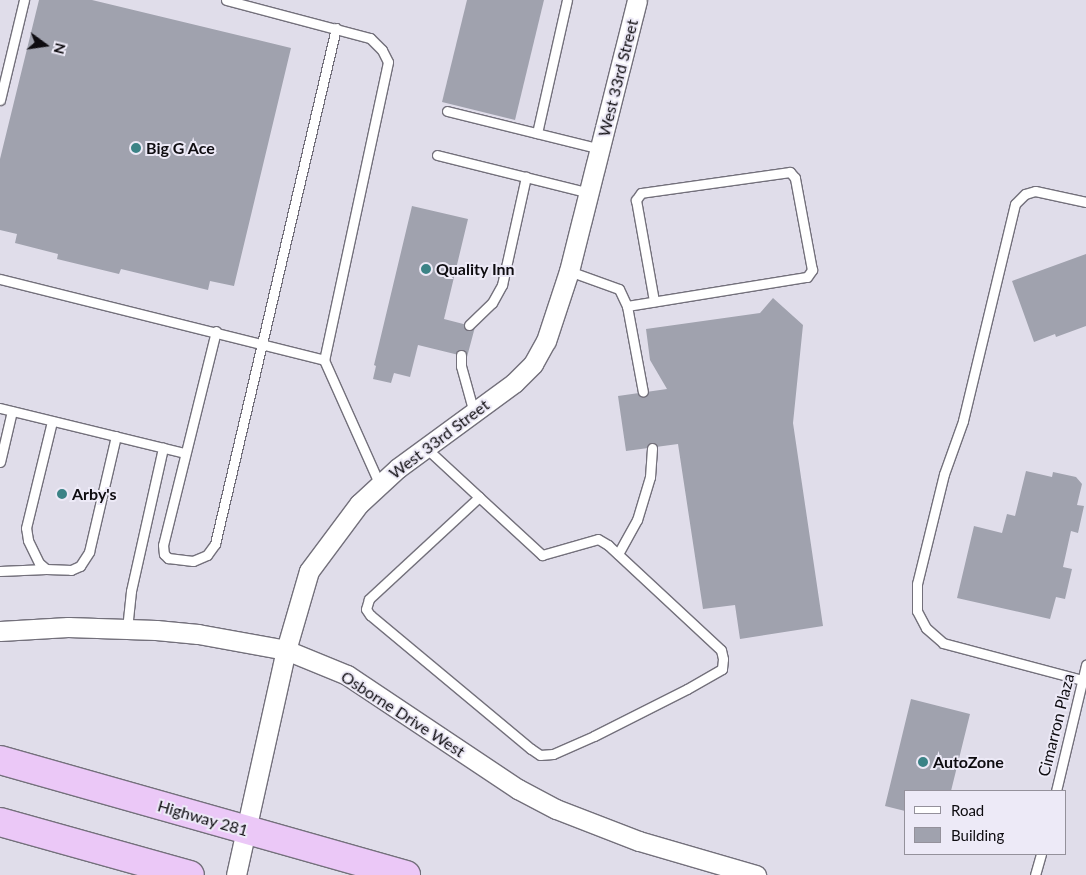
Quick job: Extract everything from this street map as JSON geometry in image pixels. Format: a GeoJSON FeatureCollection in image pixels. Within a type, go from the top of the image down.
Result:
{"type":"FeatureCollection","features":[{"type":"Feature","properties":{"kind":"highway","name":"Highway 281"},"geometry":{"type":"LineString","coordinates":[[0,760],[406,875]]}},
{"type":"Feature","properties":{"kind":"highway"},"geometry":{"type":"LineString","coordinates":[[0,822],[190,875]]}},
{"type":"Feature","properties":{"kind":"street","name":"West 33rd Street"},"geometry":{"type":"LineString","coordinates":[[236,875],[286,650],[309,571],[359,504],[380,484],[398,468],[514,383],[533,364],[546,341],[569,271],[637,0]]}},
{"type":"Feature","properties":{"kind":"street","name":"Osborne Drive West"},"geometry":{"type":"LineString","coordinates":[[0,631],[68,627],[127,629],[198,634],[286,650],[347,675],[518,789],[556,809],[639,841],[756,875]]}},
{"type":"Feature","properties":{"kind":"lane"},"geometry":{"type":"LineString","coordinates":[[0,100],[24,0]]}},
{"type":"Feature","properties":{"kind":"lane"},"geometry":{"type":"LineString","coordinates":[[226,0],[370,38],[382,50],[388,62],[324,360],[380,484]]}},
{"type":"Feature","properties":{"kind":"lane"},"geometry":{"type":"LineString","coordinates":[[537,133],[567,0]]}},
{"type":"Feature","properties":{"kind":"lane"},"geometry":{"type":"LineString","coordinates":[[216,331],[184,453],[163,545],[164,554],[168,558],[193,561],[207,555],[215,544],[336,28]]}},
{"type":"Feature","properties":{"kind":"lane"},"geometry":{"type":"LineString","coordinates":[[447,111],[600,149]]}},
{"type":"Feature","properties":{"kind":"lane"},"geometry":{"type":"LineString","coordinates":[[437,155],[589,193]]}},
{"type":"Feature","properties":{"kind":"lane"},"geometry":{"type":"LineString","coordinates":[[628,306],[654,302],[807,277],[812,270],[795,178],[790,172],[641,192],[636,200],[654,302]]}},
{"type":"Feature","properties":{"kind":"lane"},"geometry":{"type":"LineString","coordinates":[[468,325],[492,303],[502,286],[526,177]]}},
{"type":"Feature","properties":{"kind":"lane"},"geometry":{"type":"LineString","coordinates":[[1084,681],[943,643],[926,628],[917,611],[917,584],[944,474],[963,421],[1015,204],[1025,194],[1035,191],[1086,202]]}},
{"type":"Feature","properties":{"kind":"lane"},"geometry":{"type":"LineString","coordinates":[[569,271],[619,289],[628,306],[643,392]]}},
{"type":"Feature","properties":{"kind":"lane"},"geometry":{"type":"LineString","coordinates":[[0,279],[216,331],[324,360]]}},
{"type":"Feature","properties":{"kind":"lane"},"geometry":{"type":"LineString","coordinates":[[461,355],[461,366],[474,413]]}},
{"type":"Feature","properties":{"kind":"lane"},"geometry":{"type":"LineString","coordinates":[[0,408],[184,453]]}},
{"type":"Feature","properties":{"kind":"lane"},"geometry":{"type":"LineString","coordinates":[[0,462],[12,411]]}},
{"type":"Feature","properties":{"kind":"lane"},"geometry":{"type":"LineString","coordinates":[[46,568],[39,562],[28,540],[26,528],[52,420]]}},
{"type":"Feature","properties":{"kind":"lane"},"geometry":{"type":"LineString","coordinates":[[0,571],[46,568],[71,570],[80,566],[86,558],[116,436]]}},
{"type":"Feature","properties":{"kind":"lane"},"geometry":{"type":"LineString","coordinates":[[127,629],[131,592],[162,448]]}},
{"type":"Feature","properties":{"kind":"lane"},"geometry":{"type":"LineString","coordinates":[[426,448],[542,555],[598,539],[618,554],[721,650],[722,668],[687,689],[594,736],[553,754],[540,754],[531,749],[370,615],[366,609],[370,599],[479,497]]}},
{"type":"Feature","properties":{"kind":"lane"},"geometry":{"type":"LineString","coordinates":[[618,554],[637,520],[650,477],[652,448]]}},
{"type":"Feature","properties":{"kind":"lane","name":"Cimarron Plaza"},"geometry":{"type":"LineString","coordinates":[[1056,790],[1084,681],[1086,665]]}},
{"type":"Feature","properties":{"kind":"lane"},"geometry":{"type":"LineString","coordinates":[[1035,875],[1040,855]]}},
{"type":"Feature","properties":{"kind":"building"},"geometry":{"type":"Polygon","coordinates":[[[39,0],[92,0],[291,48],[234,286],[210,281],[208,290],[121,269],[119,274],[57,259],[58,254],[15,243],[17,234],[0,230],[0,159],[39,0]]]}},
{"type":"Feature","properties":{"kind":"building"},"geometry":{"type":"Polygon","coordinates":[[[467,0],[544,0],[515,120],[442,102],[467,0]]]}},
{"type":"Feature","properties":{"kind":"building","name":"Quality Inn"},"geometry":{"type":"Polygon","coordinates":[[[412,206],[468,219],[444,319],[475,327],[467,357],[418,345],[410,377],[394,373],[391,383],[373,379],[376,366],[374,365],[412,206]]]}},
{"type":"Feature","properties":{"kind":"building"},"geometry":{"type":"Polygon","coordinates":[[[1086,254],[1086,326],[1056,337],[1055,334],[1034,342],[1012,281],[1086,254]]]}},
{"type":"Feature","properties":{"kind":"building"},"geometry":{"type":"Polygon","coordinates":[[[773,298],[803,325],[793,423],[823,626],[740,639],[735,605],[703,609],[678,444],[626,451],[618,396],[667,389],[650,360],[646,329],[760,313],[773,298]]]}},
{"type":"Feature","properties":{"kind":"building"},"geometry":{"type":"Polygon","coordinates":[[[1026,471],[1052,477],[1053,472],[1076,477],[1082,484],[1077,505],[1084,506],[1078,533],[1071,531],[1063,567],[1072,569],[1065,599],[1056,597],[1050,619],[957,598],[974,526],[1002,533],[1007,514],[1015,516],[1026,471]]]}},
{"type":"Feature","properties":{"kind":"building"},"geometry":{"type":"Polygon","coordinates":[[[911,699],[970,714],[951,790],[904,790],[904,811],[885,806],[911,699]]]}},
{"type":"Feature","properties":{"kind":"place","name":"Big G Ace"},"geometry":{"type":"Point","coordinates":[136,148]}},
{"type":"Feature","properties":{"kind":"place","name":"Quality Inn"},"geometry":{"type":"Point","coordinates":[426,269]}},
{"type":"Feature","properties":{"kind":"place","name":"Arby's"},"geometry":{"type":"Point","coordinates":[62,494]}},
{"type":"Feature","properties":{"kind":"place","name":"AutoZone"},"geometry":{"type":"Point","coordinates":[923,762]}}]}
